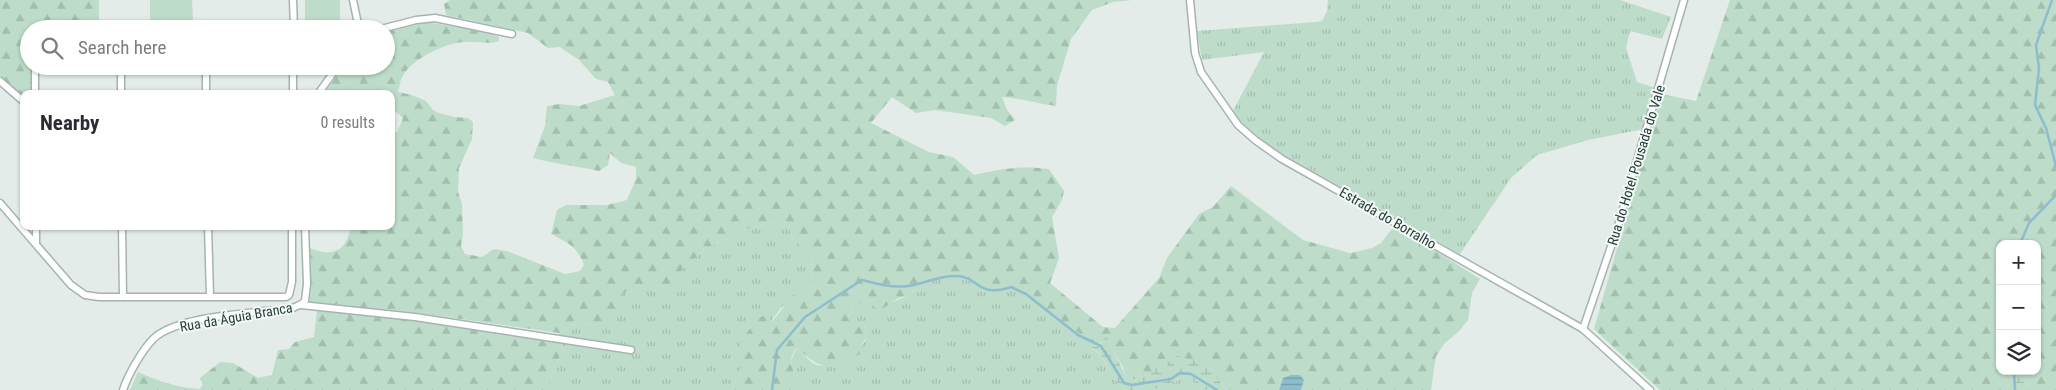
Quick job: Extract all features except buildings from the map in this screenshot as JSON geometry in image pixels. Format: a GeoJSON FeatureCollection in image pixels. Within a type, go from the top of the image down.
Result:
{"type":"FeatureCollection","features":[{"type":"Feature","properties":{"kind":"street"},"geometry":{"type":"LineString","coordinates":[[293,0],[294,20]]}},
{"type":"Feature","properties":{"kind":"street"},"geometry":{"type":"LineString","coordinates":[[353,0],[357,20]]}},
{"type":"Feature","properties":{"kind":"street","name":"Estrada do Borralho"},"geometry":{"type":"LineString","coordinates":[[1190,0],[1195,53],[1201,72],[1238,125],[1255,140],[1282,159],[1584,329],[1650,390]]}},
{"type":"Feature","properties":{"kind":"street","name":"Rua do Hotel Pousada do Vale"},"geometry":{"type":"LineString","coordinates":[[1584,329],[1617,230],[1684,0]]}},
{"type":"Feature","properties":{"kind":"street"},"geometry":{"type":"LineString","coordinates":[[395,25],[435,18],[512,34]]}},
{"type":"Feature","properties":{"kind":"street"},"geometry":{"type":"LineString","coordinates":[[35,75],[35,90]]}},
{"type":"Feature","properties":{"kind":"street"},"geometry":{"type":"LineString","coordinates":[[121,75],[121,90]]}},
{"type":"Feature","properties":{"kind":"street"},"geometry":{"type":"LineString","coordinates":[[206,75],[206,90]]}},
{"type":"Feature","properties":{"kind":"street"},"geometry":{"type":"LineString","coordinates":[[293,75],[293,90]]}},
{"type":"Feature","properties":{"kind":"street"},"geometry":{"type":"LineString","coordinates":[[321,90],[332,75]]}},
{"type":"Feature","properties":{"kind":"street"},"geometry":{"type":"LineString","coordinates":[[0,81],[20,98]]}},
{"type":"Feature","properties":{"kind":"street"},"geometry":{"type":"LineString","coordinates":[[0,204],[20,226]]}},
{"type":"Feature","properties":{"kind":"street"},"geometry":{"type":"LineString","coordinates":[[24,230],[77,291],[92,297],[282,297],[289,295],[292,282],[292,230]]}},
{"type":"Feature","properties":{"kind":"street"},"geometry":{"type":"LineString","coordinates":[[36,230],[36,243]]}},
{"type":"Feature","properties":{"kind":"street"},"geometry":{"type":"LineString","coordinates":[[122,230],[123,297]]}},
{"type":"Feature","properties":{"kind":"street"},"geometry":{"type":"LineString","coordinates":[[208,230],[210,296]]}},
{"type":"Feature","properties":{"kind":"street","name":"Rua da Águia Branca"},"geometry":{"type":"LineString","coordinates":[[122,390],[141,356],[161,333],[179,326],[232,315],[292,308],[305,302],[307,295],[305,230]]}},
{"type":"Feature","properties":{"kind":"street"},"geometry":{"type":"LineString","coordinates":[[301,305],[415,317],[630,350]]}},
{"type":"Feature","properties":{"kind":"green space"},"geometry":{"type":"Polygon","coordinates":[[[0,0],[99,0],[99,20],[20,20],[20,75],[32,75],[31,90],[20,90],[20,95],[15,92],[0,75],[0,0]]]}},
{"type":"Feature","properties":{"kind":"green space"},"geometry":{"type":"Polygon","coordinates":[[[150,0],[192,0],[193,20],[150,20],[150,0]]]}},
{"type":"Feature","properties":{"kind":"green space"},"geometry":{"type":"Polygon","coordinates":[[[305,0],[340,0],[340,20],[305,20],[305,0]]]}},
{"type":"Feature","properties":{"kind":"green space"},"geometry":{"type":"Polygon","coordinates":[[[450,0],[1132,0],[1113,2],[1092,10],[1071,39],[1057,85],[1056,106],[1002,97],[1007,110],[1015,120],[1005,126],[991,118],[935,110],[916,113],[892,97],[871,123],[929,152],[953,157],[974,175],[1011,168],[1049,169],[1064,191],[1062,200],[1052,217],[1059,258],[1050,283],[1103,327],[1115,328],[1159,278],[1167,258],[1199,214],[1213,207],[1231,186],[1303,240],[1350,253],[1372,248],[1381,243],[1395,225],[1480,279],[1472,293],[1468,320],[1445,343],[1436,356],[1431,390],[1301,390],[1304,380],[1283,378],[1279,390],[1226,390],[1206,364],[1170,363],[1148,375],[1139,377],[1138,380],[1126,377],[1123,367],[1111,348],[1112,345],[1104,342],[1097,344],[1086,338],[1023,293],[1011,287],[999,291],[986,291],[967,278],[954,276],[923,282],[909,295],[899,298],[882,309],[857,302],[852,306],[849,317],[865,325],[867,337],[861,345],[864,351],[839,366],[832,367],[816,363],[797,348],[790,361],[796,378],[796,390],[732,390],[743,364],[739,351],[740,345],[758,317],[766,316],[772,321],[793,295],[813,286],[811,252],[793,240],[790,229],[784,221],[743,230],[734,237],[717,243],[703,251],[681,271],[672,284],[625,292],[619,300],[619,311],[611,323],[594,325],[576,324],[559,333],[412,312],[309,302],[311,293],[310,248],[325,252],[337,250],[346,241],[350,230],[395,230],[395,133],[403,118],[395,111],[395,90],[327,90],[337,75],[395,75],[395,29],[428,22],[489,33],[499,37],[499,41],[495,42],[457,43],[429,53],[407,70],[401,79],[398,92],[426,101],[433,110],[439,113],[468,118],[473,122],[472,139],[459,168],[458,192],[462,204],[463,234],[461,246],[465,254],[482,257],[494,249],[507,251],[565,274],[580,271],[584,265],[575,249],[551,234],[557,210],[566,205],[607,205],[627,200],[636,179],[636,167],[621,163],[610,153],[608,165],[599,171],[533,158],[545,126],[547,106],[559,104],[579,106],[615,95],[608,82],[596,79],[579,60],[560,47],[548,48],[528,33],[446,15],[444,4],[450,0]]]}},
{"type":"Feature","properties":{"kind":"green space"},"geometry":{"type":"Polygon","coordinates":[[[1328,0],[1620,0],[1671,17],[1662,39],[1630,31],[1626,48],[1637,82],[1656,88],[1644,129],[1588,140],[1537,155],[1511,178],[1460,254],[1274,149],[1252,133],[1232,113],[1264,52],[1202,60],[1197,31],[1322,21],[1327,11],[1328,0]]]}},
{"type":"Feature","properties":{"kind":"green space"},"geometry":{"type":"Polygon","coordinates":[[[1730,0],[2056,0],[2056,390],[2028,390],[2026,375],[2041,375],[2041,240],[1996,240],[1996,375],[2012,375],[2007,390],[1660,390],[1594,329],[1661,94],[1696,101],[1730,0]]]}},
{"type":"Feature","properties":{"kind":"green space"},"geometry":{"type":"Polygon","coordinates":[[[784,221],[790,229],[793,240],[811,252],[813,286],[807,287],[781,308],[771,321],[758,318],[751,330],[743,338],[743,364],[732,390],[546,390],[563,349],[559,333],[576,324],[594,325],[619,311],[619,300],[625,292],[671,284],[681,271],[703,251],[717,243],[734,237],[743,230],[784,221]]]}},
{"type":"Feature","properties":{"kind":"green space"},"geometry":{"type":"Polygon","coordinates":[[[954,276],[963,278],[987,290],[1001,290],[1011,287],[1034,300],[1097,344],[1091,349],[1102,357],[1120,386],[1126,390],[796,390],[796,378],[790,361],[798,348],[812,363],[829,366],[849,357],[865,341],[867,337],[865,325],[849,318],[852,306],[857,301],[864,304],[883,305],[910,294],[926,281],[954,276]]]}},
{"type":"Feature","properties":{"kind":"green space"},"geometry":{"type":"Polygon","coordinates":[[[317,311],[341,312],[449,325],[562,343],[563,349],[546,390],[130,390],[138,372],[168,383],[200,389],[203,384],[200,378],[220,362],[233,363],[258,378],[272,375],[278,350],[289,349],[295,342],[314,337],[317,311]]]}},
{"type":"Feature","properties":{"kind":"green space"},"geometry":{"type":"Polygon","coordinates":[[[1105,337],[1111,341],[1113,350],[1126,377],[1138,380],[1139,377],[1148,375],[1158,364],[1166,366],[1174,355],[1206,364],[1226,390],[1207,390],[1189,379],[1182,379],[1153,390],[1126,390],[1120,386],[1102,357],[1091,348],[1104,342],[1105,337]]]}},
{"type":"Feature","properties":{"kind":"green space"},"geometry":{"type":"Polygon","coordinates":[[[2012,375],[2026,375],[2028,390],[2007,390],[2012,375]]]}},
{"type":"Feature","properties":{"kind":"green space"},"geometry":{"type":"Polygon","coordinates":[[[1182,379],[1189,379],[1207,390],[1153,390],[1182,379]]]}},
{"type":"Feature","properties":{"kind":"water"},"geometry":{"type":"Polygon","coordinates":[[[1291,375],[1300,375],[1304,380],[1301,390],[1279,390],[1283,378],[1291,375]]]}},
{"type":"Feature","properties":{"kind":"waterway"},"geometry":{"type":"LineString","coordinates":[[2052,0],[2036,45],[2039,68],[2035,105],[2046,128],[2056,166]]}},
{"type":"Feature","properties":{"kind":"waterway"},"geometry":{"type":"LineString","coordinates":[[2022,240],[2029,223],[2056,195]]}},
{"type":"Feature","properties":{"kind":"waterway"},"geometry":{"type":"LineString","coordinates":[[772,390],[777,350],[805,317],[862,280],[885,285],[902,286],[954,276],[969,279],[984,289],[1000,290],[1011,287],[1026,294],[1078,335],[1101,346],[1124,383],[1132,385],[1171,379],[1180,373],[1191,374],[1217,390]]}},
{"type":"Feature","properties":{"kind":"waterway"},"geometry":{"type":"LineString","coordinates":[[2014,375],[2015,390]]}}]}
